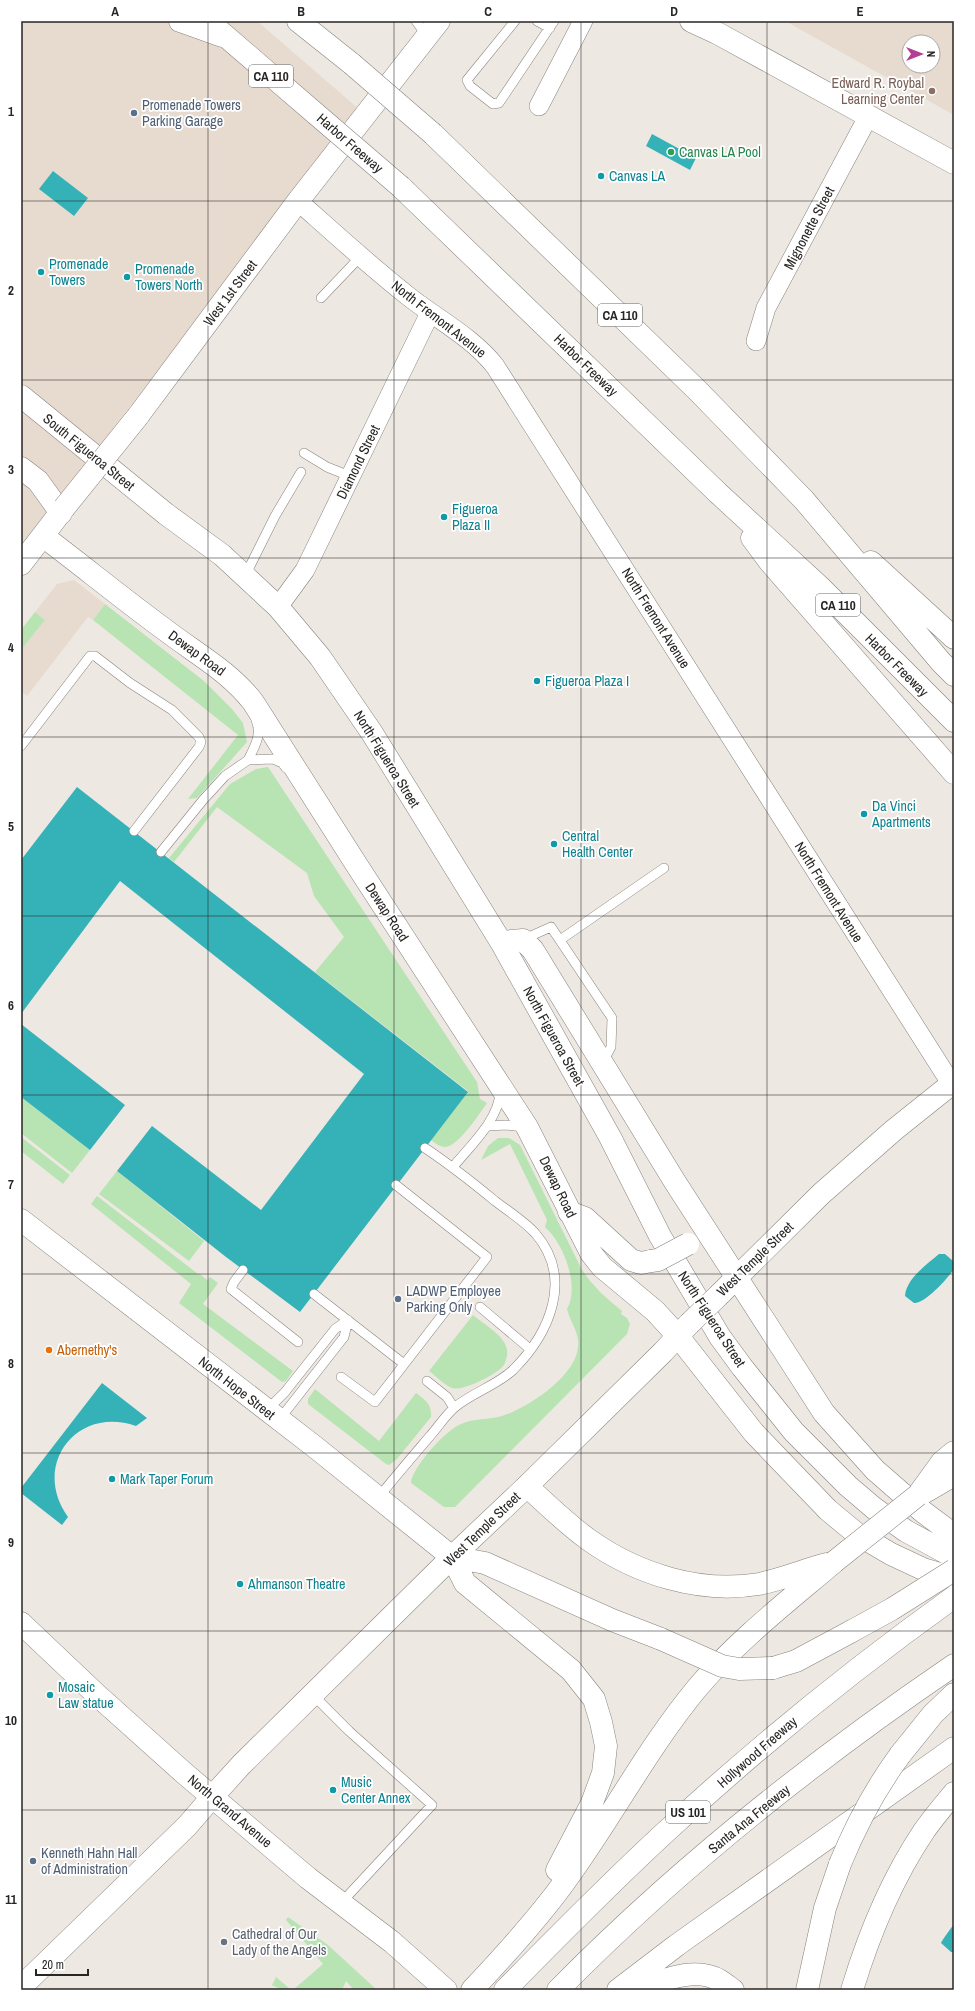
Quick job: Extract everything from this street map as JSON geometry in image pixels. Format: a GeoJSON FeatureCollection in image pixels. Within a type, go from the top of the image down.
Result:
{"type":"FeatureCollection","features":[{"type":"Feature","properties":{"kind":"main road"},"geometry":{"type":"LineString","coordinates":[[180,21],[226,38]]}},
{"type":"Feature","properties":{"kind":"main road","name":"Harbor Freeway"},"geometry":{"type":"LineString","coordinates":[[208,21],[401,187],[718,493],[820,587],[954,721]]}},
{"type":"Feature","properties":{"kind":"main road","name":"CA 110"},"geometry":{"type":"LineString","coordinates":[[298,21],[433,134],[698,391],[804,500],[941,662],[954,675]]}},
{"type":"Feature","properties":{"kind":"main road"},"geometry":{"type":"LineString","coordinates":[[308,21],[346,60]]}},
{"type":"Feature","properties":{"kind":"main road"},"geometry":{"type":"LineString","coordinates":[[691,21],[717,33],[954,163]]}},
{"type":"Feature","properties":{"kind":"main road","name":"West 1st Street"},"geometry":{"type":"LineString","coordinates":[[21,564],[138,416],[427,26]]}},
{"type":"Feature","properties":{"kind":"main road","name":"South Figueroa Street"},"geometry":{"type":"LineString","coordinates":[[21,396],[157,507]]}},
{"type":"Feature","properties":{"kind":"main road"},"geometry":{"type":"LineString","coordinates":[[21,468],[38,481],[63,511]]}},
{"type":"Feature","properties":{"kind":"main road"},"geometry":{"type":"LineString","coordinates":[[718,493],[769,561],[954,773]]}},
{"type":"Feature","properties":{"kind":"main road"},"geometry":{"type":"LineString","coordinates":[[804,500],[954,623]]}},
{"type":"Feature","properties":{"kind":"main road"},"geometry":{"type":"LineString","coordinates":[[804,500],[954,638]]}},
{"type":"Feature","properties":{"kind":"main road","name":"North Figueroa Street"},"geometry":{"type":"LineString","coordinates":[[157,507],[222,555],[278,607],[320,657],[342,688],[501,942],[610,1137],[660,1236],[720,1337],[742,1367],[794,1432],[848,1486],[875,1509],[906,1530],[954,1558]]}},
{"type":"Feature","properties":{"kind":"main road","name":"Dewap Road"},"geometry":{"type":"LineString","coordinates":[[43,536],[163,629],[223,671],[241,687],[253,702],[358,868],[527,1127],[569,1212],[591,1253],[602,1267],[647,1304],[683,1330],[754,1434],[828,1510],[857,1534],[892,1554],[924,1568],[954,1578]]}},
{"type":"Feature","properties":{"kind":"main road"},"geometry":{"type":"LineString","coordinates":[[501,942],[522,940],[533,950],[700,1220],[824,1413],[875,1470],[922,1511],[954,1535]]}},
{"type":"Feature","properties":{"kind":"main road","name":"West Temple Street"},"geometry":{"type":"LineString","coordinates":[[21,1987],[187,1826],[213,1796],[313,1695],[452,1557],[527,1486],[663,1352],[683,1330],[821,1194],[894,1130],[953,1085]]}},
{"type":"Feature","properties":{"kind":"main road"},"geometry":{"type":"LineString","coordinates":[[569,1212],[585,1218],[631,1260],[641,1263],[658,1260],[688,1244],[695,1237],[700,1220]]}},
{"type":"Feature","properties":{"kind":"main road","name":"North Hope Street"},"geometry":{"type":"LineString","coordinates":[[21,1220],[273,1415],[452,1557]]}},
{"type":"Feature","properties":{"kind":"main road"},"geometry":{"type":"LineString","coordinates":[[918,1495],[942,1462],[954,1452]]}},
{"type":"Feature","properties":{"kind":"main road"},"geometry":{"type":"LineString","coordinates":[[527,1486],[565,1521],[591,1541],[638,1567],[668,1578],[697,1585],[736,1586],[810,1574],[834,1562],[918,1495],[954,1475]]}},
{"type":"Feature","properties":{"kind":"main road"},"geometry":{"type":"LineString","coordinates":[[452,1557],[485,1563],[612,1620],[662,1639],[722,1666],[739,1669],[773,1668],[796,1661],[892,1609],[954,1570]]}},
{"type":"Feature","properties":{"kind":"main road"},"geometry":{"type":"LineString","coordinates":[[452,1557],[465,1583],[571,1670],[594,1699],[606,1746],[603,1773],[592,1802],[565,1857],[537,1900],[512,1947]]}},
{"type":"Feature","properties":{"kind":"main road"},"geometry":{"type":"LineString","coordinates":[[472,1990],[512,1947],[567,1879],[645,1758],[699,1687],[810,1574]]}},
{"type":"Feature","properties":{"kind":"main road","name":"Hollywood Freeway"},"geometry":{"type":"LineString","coordinates":[[505,1990],[605,1889],[671,1827],[812,1705],[884,1648],[954,1597]]}},
{"type":"Feature","properties":{"kind":"main road","name":"North Grand Avenue"},"geometry":{"type":"LineString","coordinates":[[21,1623],[97,1695],[213,1796],[341,1903],[392,1942],[446,1990]]}},
{"type":"Feature","properties":{"kind":"main road","name":"Santa Ana Freeway"},"geometry":{"type":"LineString","coordinates":[[558,1990],[635,1916],[766,1803],[947,1670]]}},
{"type":"Feature","properties":{"kind":"main road"},"geometry":{"type":"LineString","coordinates":[[806,1990],[812,1958],[831,1888],[863,1812],[887,1772],[900,1755],[933,1714],[954,1694]]}},
{"type":"Feature","properties":{"kind":"main road"},"geometry":{"type":"LineString","coordinates":[[618,1990],[677,1945],[954,1748]]}},
{"type":"Feature","properties":{"kind":"main road"},"geometry":{"type":"LineString","coordinates":[[852,1990],[865,1946],[880,1910],[924,1832],[954,1793]]}},
{"type":"Feature","properties":{"kind":"main road"},"geometry":{"type":"LineString","coordinates":[[639,1990],[666,1980],[687,1976],[708,1976],[722,1982],[733,1990]]}},
{"type":"Feature","properties":{"kind":"street"},"geometry":{"type":"LineString","coordinates":[[539,106],[583,21]]}},
{"type":"Feature","properties":{"kind":"street","name":"Mignonette Street"},"geometry":{"type":"LineString","coordinates":[[756,341],[766,308],[868,117]]}},
{"type":"Feature","properties":{"kind":"street","name":"North Fremont Avenue"},"geometry":{"type":"LineString","coordinates":[[298,201],[430,313],[452,327],[486,354],[496,366],[953,1085]]}},
{"type":"Feature","properties":{"kind":"street","name":"Diamond Street"},"geometry":{"type":"LineString","coordinates":[[278,607],[305,570],[352,477],[430,313]]}},
{"type":"Feature","properties":{"kind":"lane"},"geometry":{"type":"LineString","coordinates":[[515,21],[467,80],[470,86],[493,104],[499,103],[552,24],[537,21]]}},
{"type":"Feature","properties":{"kind":"lane"},"geometry":{"type":"LineString","coordinates":[[321,298],[361,256]]}},
{"type":"Feature","properties":{"kind":"lane"},"geometry":{"type":"LineString","coordinates":[[304,453],[327,466],[352,477]]}},
{"type":"Feature","properties":{"kind":"lane"},"geometry":{"type":"LineString","coordinates":[[245,576],[275,516],[301,472]]}},
{"type":"Feature","properties":{"kind":"lane"},"geometry":{"type":"LineString","coordinates":[[21,746],[90,656],[95,656],[130,683],[172,710],[199,737],[201,742],[199,747],[134,831]]}},
{"type":"Feature","properties":{"kind":"lane"},"geometry":{"type":"LineString","coordinates":[[161,852],[221,781],[248,760],[258,739],[259,727],[255,718],[230,687],[223,671]]}},
{"type":"Feature","properties":{"kind":"lane"},"geometry":{"type":"LineString","coordinates":[[248,760],[273,759],[282,763],[301,789],[322,809]]}},
{"type":"Feature","properties":{"kind":"lane"},"geometry":{"type":"LineString","coordinates":[[560,940],[664,868]]}},
{"type":"Feature","properties":{"kind":"lane"},"geometry":{"type":"LineString","coordinates":[[522,940],[551,926],[612,1018],[611,1047],[603,1062]]}},
{"type":"Feature","properties":{"kind":"lane"},"geometry":{"type":"LineString","coordinates":[[453,1167],[488,1126],[498,1104],[500,1092],[492,1073]]}},
{"type":"Feature","properties":{"kind":"lane"},"geometry":{"type":"LineString","coordinates":[[488,1126],[506,1125],[527,1127]]}},
{"type":"Feature","properties":{"kind":"lane"},"geometry":{"type":"LineString","coordinates":[[378,1498],[454,1408],[512,1371],[530,1349],[551,1312],[556,1277],[552,1261],[546,1247],[534,1232],[453,1167],[424,1148]]}},
{"type":"Feature","properties":{"kind":"lane"},"geometry":{"type":"LineString","coordinates":[[341,1377],[374,1402],[487,1257],[396,1185]]}},
{"type":"Feature","properties":{"kind":"lane"},"geometry":{"type":"LineString","coordinates":[[243,1270],[234,1282],[232,1289],[298,1342]]}},
{"type":"Feature","properties":{"kind":"lane"},"geometry":{"type":"LineString","coordinates":[[314,1294],[404,1364]]}},
{"type":"Feature","properties":{"kind":"lane"},"geometry":{"type":"LineString","coordinates":[[480,1307],[530,1349]]}},
{"type":"Feature","properties":{"kind":"lane"},"geometry":{"type":"LineString","coordinates":[[273,1415],[285,1392],[335,1329],[348,1320]]}},
{"type":"Feature","properties":{"kind":"lane"},"geometry":{"type":"LineString","coordinates":[[273,1415],[344,1337],[348,1320]]}},
{"type":"Feature","properties":{"kind":"lane"},"geometry":{"type":"LineString","coordinates":[[427,1381],[447,1397],[454,1408]]}},
{"type":"Feature","properties":{"kind":"lane"},"geometry":{"type":"LineString","coordinates":[[313,1695],[349,1731],[432,1805],[341,1903]]}},
{"type":"Feature","properties":{"kind":"shaded area"},"geometry":{"type":"Polygon","coordinates":[[[21,21],[257,21],[360,110],[21,547],[21,21]]]}},
{"type":"Feature","properties":{"kind":"shaded area","name":"Edward R. Roybal Learning Center"},"geometry":{"type":"Polygon","coordinates":[[[785,21],[954,21],[954,115],[785,21]]]}},
{"type":"Feature","properties":{"kind":"shaded area"},"geometry":{"type":"Polygon","coordinates":[[[74,580],[105,604],[93,620],[88,617],[27,696],[21,691],[21,650],[45,620],[35,612],[57,584],[74,580]]]}},
{"type":"Feature","properties":{"kind":"green space"},"geometry":{"type":"Polygon","coordinates":[[[105,604],[204,681],[232,709],[243,723],[247,742],[197,798],[188,799],[238,735],[93,620],[105,604]]]}},
{"type":"Feature","properties":{"kind":"green space"},"geometry":{"type":"Polygon","coordinates":[[[35,612],[45,620],[21,650],[21,630],[35,612]]]}},
{"type":"Feature","properties":{"kind":"green space"},"geometry":{"type":"Polygon","coordinates":[[[268,767],[477,1082],[480,1099],[487,1103],[462,1136],[450,1146],[441,1146],[431,1140],[468,1091],[315,972],[344,937],[314,896],[307,873],[217,807],[174,862],[169,858],[230,784],[256,769],[268,767]]]}},
{"type":"Feature","properties":{"kind":"green space"},"geometry":{"type":"Polygon","coordinates":[[[21,1097],[90,1150],[72,1173],[21,1133],[21,1097]]]}},
{"type":"Feature","properties":{"kind":"green space"},"geometry":{"type":"Polygon","coordinates":[[[21,1137],[70,1175],[63,1184],[21,1151],[21,1137]]]}},
{"type":"Feature","properties":{"kind":"green space"},"geometry":{"type":"Polygon","coordinates":[[[498,1138],[509,1138],[520,1145],[581,1268],[600,1291],[622,1311],[621,1314],[627,1318],[630,1324],[627,1334],[455,1507],[444,1507],[411,1483],[417,1468],[423,1459],[439,1441],[461,1424],[502,1416],[525,1406],[537,1398],[549,1389],[569,1369],[575,1358],[578,1347],[578,1337],[567,1309],[571,1300],[572,1289],[571,1277],[564,1254],[552,1234],[545,1227],[547,1220],[510,1144],[481,1160],[488,1146],[498,1138]]]}},
{"type":"Feature","properties":{"kind":"green space"},"geometry":{"type":"Polygon","coordinates":[[[117,1171],[204,1241],[189,1261],[99,1194],[117,1171]]]}},
{"type":"Feature","properties":{"kind":"green space"},"geometry":{"type":"Polygon","coordinates":[[[97,1196],[198,1274],[207,1280],[210,1277],[218,1283],[203,1304],[293,1371],[286,1381],[282,1382],[179,1303],[191,1284],[91,1204],[97,1196]]]}},
{"type":"Feature","properties":{"kind":"green space"},"geometry":{"type":"Polygon","coordinates":[[[473,1315],[502,1339],[507,1350],[506,1359],[504,1365],[500,1369],[488,1377],[471,1385],[457,1389],[452,1388],[443,1383],[429,1371],[473,1315]]]}},
{"type":"Feature","properties":{"kind":"green space"},"geometry":{"type":"Polygon","coordinates":[[[315,1389],[379,1441],[416,1393],[425,1400],[429,1406],[431,1417],[397,1459],[389,1465],[308,1404],[308,1399],[315,1389]]]}},
{"type":"Feature","properties":{"kind":"green space"},"geometry":{"type":"Polygon","coordinates":[[[288,1917],[328,1945],[377,1990],[354,1990],[346,1981],[342,1990],[293,1990],[323,1964],[286,1920],[288,1917]]]}},
{"type":"Feature","properties":{"kind":"green space"},"geometry":{"type":"Polygon","coordinates":[[[276,1977],[291,1990],[282,1990],[272,1985],[276,1977]]]}},
{"type":"Feature","properties":{"kind":"water","name":"Canvas LA Pool"},"geometry":{"type":"Polygon","coordinates":[[[652,134],[696,158],[690,170],[646,146],[652,134]]]}},
{"type":"Feature","properties":{"kind":"water"},"geometry":{"type":"Polygon","coordinates":[[[53,171],[88,198],[74,216],[39,189],[53,171]]]}},
{"type":"Feature","properties":{"kind":"water"},"geometry":{"type":"Polygon","coordinates":[[[77,787],[468,1092],[300,1312],[226,1257],[117,1171],[152,1126],[261,1210],[364,1074],[120,881],[21,1014],[21,860],[77,787]]]}},
{"type":"Feature","properties":{"kind":"water"},"geometry":{"type":"Polygon","coordinates":[[[21,1024],[125,1105],[90,1150],[21,1097],[21,1024]]]}},
{"type":"Feature","properties":{"kind":"water"},"geometry":{"type":"Polygon","coordinates":[[[939,1254],[945,1254],[953,1261],[954,1269],[942,1284],[930,1295],[919,1302],[914,1303],[905,1296],[909,1284],[923,1267],[939,1254]]]}},
{"type":"Feature","properties":{"kind":"water"},"geometry":{"type":"Polygon","coordinates":[[[102,1383],[147,1418],[136,1426],[114,1422],[95,1424],[78,1432],[66,1444],[57,1460],[55,1478],[58,1498],[68,1517],[62,1525],[21,1493],[21,1488],[102,1383]]]}},
{"type":"Feature","properties":{"kind":"water"},"geometry":{"type":"Polygon","coordinates":[[[954,1924],[954,1952],[951,1952],[941,1943],[954,1924]]]}},
{"type":"Feature","properties":{"kind":"place","name":"Edward R. Roybal Learning Center"},"geometry":{"type":"Point","coordinates":[932,91]}},
{"type":"Feature","properties":{"kind":"place","name":"Promenade Towers Parking Garage"},"geometry":{"type":"Point","coordinates":[134,113]}},
{"type":"Feature","properties":{"kind":"place","name":"Canvas LA Pool"},"geometry":{"type":"Point","coordinates":[671,152]}},
{"type":"Feature","properties":{"kind":"place","name":"Canvas LA"},"geometry":{"type":"Point","coordinates":[601,176]}},
{"type":"Feature","properties":{"kind":"place","name":"Promenade Towers"},"geometry":{"type":"Point","coordinates":[41,272]}},
{"type":"Feature","properties":{"kind":"place","name":"Promenade Towers North"},"geometry":{"type":"Point","coordinates":[127,277]}},
{"type":"Feature","properties":{"kind":"place","name":"Figueroa Plaza II"},"geometry":{"type":"Point","coordinates":[444,517]}},
{"type":"Feature","properties":{"kind":"place","name":"Figueroa Plaza I"},"geometry":{"type":"Point","coordinates":[537,681]}},
{"type":"Feature","properties":{"kind":"place","name":"Da Vinci Apartments"},"geometry":{"type":"Point","coordinates":[864,814]}},
{"type":"Feature","properties":{"kind":"place","name":"Central Health Center"},"geometry":{"type":"Point","coordinates":[554,844]}},
{"type":"Feature","properties":{"kind":"place","name":"LADWP Employee Parking Only"},"geometry":{"type":"Point","coordinates":[398,1299]}},
{"type":"Feature","properties":{"kind":"place","name":"Abernethy's"},"geometry":{"type":"Point","coordinates":[49,1350]}},
{"type":"Feature","properties":{"kind":"place","name":"Mark Taper Forum"},"geometry":{"type":"Point","coordinates":[112,1479]}},
{"type":"Feature","properties":{"kind":"place","name":"Ahmanson Theatre"},"geometry":{"type":"Point","coordinates":[240,1584]}},
{"type":"Feature","properties":{"kind":"place","name":"Mosaic Law statue"},"geometry":{"type":"Point","coordinates":[50,1695]}},
{"type":"Feature","properties":{"kind":"place","name":"Music Center Annex"},"geometry":{"type":"Point","coordinates":[333,1790]}},
{"type":"Feature","properties":{"kind":"place","name":"Kenneth Hahn Hall of Administration"},"geometry":{"type":"Point","coordinates":[33,1861]}},
{"type":"Feature","properties":{"kind":"place","name":"Cathedral of Our Lady of the Angels"},"geometry":{"type":"Point","coordinates":[224,1942]}}]}
